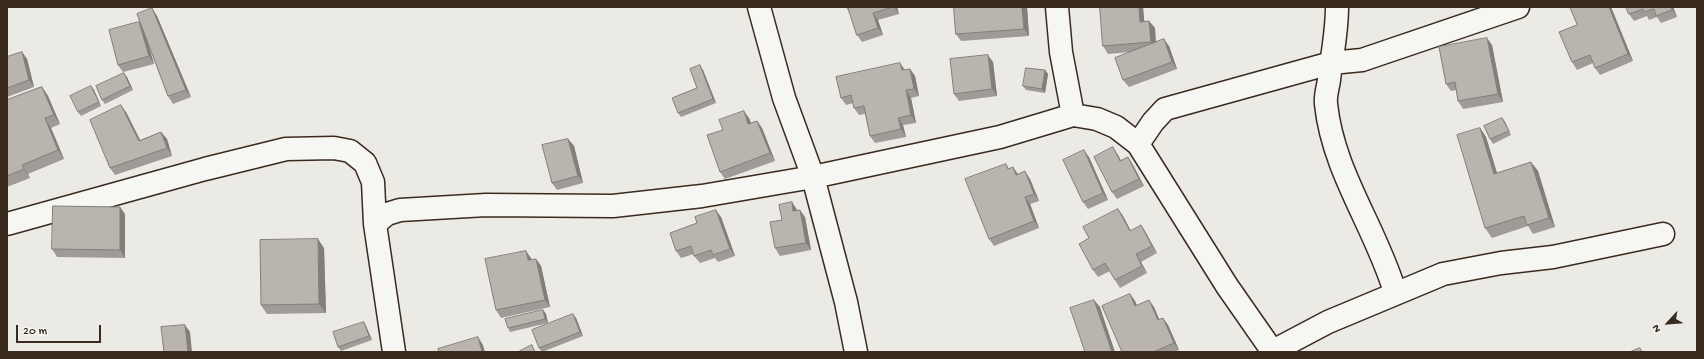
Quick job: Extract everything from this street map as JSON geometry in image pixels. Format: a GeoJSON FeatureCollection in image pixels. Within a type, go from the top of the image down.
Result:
{"type":"FeatureCollection","features":[{"type":"Feature","properties":{"kind":"street"},"geometry":{"type":"LineString","coordinates":[[759,7],[784,98],[813,177],[846,302],[856,352]]}},
{"type":"Feature","properties":{"kind":"street"},"geometry":{"type":"LineString","coordinates":[[1057,7],[1061,52],[1073,115]]}},
{"type":"Feature","properties":{"kind":"street"},"geometry":{"type":"LineString","coordinates":[[1337,7],[1337,27],[1326,102],[1331,131],[1346,179],[1382,253],[1395,292]]}},
{"type":"Feature","properties":{"kind":"street"},"geometry":{"type":"LineString","coordinates":[[1138,144],[1152,122],[1165,109],[1331,63],[1362,60],[1518,7]]}},
{"type":"Feature","properties":{"kind":"street"},"geometry":{"type":"LineString","coordinates":[[376,224],[387,214],[400,210],[486,205],[612,206],[702,196],[813,177],[1000,137],[1073,115],[1097,119],[1116,127],[1138,144],[1227,286],[1273,352],[1328,322],[1395,292],[1443,274],[1500,263],[1553,257],[1663,234]]}},
{"type":"Feature","properties":{"kind":"street"},"geometry":{"type":"LineString","coordinates":[[7,224],[205,169],[286,149],[334,148],[350,151],[365,163],[373,182],[376,224],[394,352]]}},
{"type":"Feature","properties":{"kind":"building"},"geometry":{"type":"Polygon","coordinates":[[[848,7],[893,7],[873,13],[878,28],[857,35],[848,7]]]}},
{"type":"Feature","properties":{"kind":"building"},"geometry":{"type":"Polygon","coordinates":[[[954,7],[1022,7],[1024,29],[956,34],[954,7]]]}},
{"type":"Feature","properties":{"kind":"building"},"geometry":{"type":"Polygon","coordinates":[[[1100,7],[1139,7],[1140,22],[1149,21],[1151,42],[1103,46],[1100,7]]]}},
{"type":"Feature","properties":{"kind":"building"},"geometry":{"type":"Polygon","coordinates":[[[1570,7],[1609,7],[1628,54],[1595,68],[1590,55],[1572,62],[1559,32],[1577,25],[1570,7]]]}},
{"type":"Feature","properties":{"kind":"building"},"geometry":{"type":"Polygon","coordinates":[[[1626,7],[1671,7],[1672,10],[1656,16],[1654,9],[1644,12],[1643,9],[1629,14],[1626,7]]]}},
{"type":"Feature","properties":{"kind":"building"},"geometry":{"type":"Polygon","coordinates":[[[152,8],[186,90],[168,96],[137,14],[152,8]]]}},
{"type":"Feature","properties":{"kind":"building"},"geometry":{"type":"Polygon","coordinates":[[[139,22],[149,56],[118,65],[109,30],[139,22]]]}},
{"type":"Feature","properties":{"kind":"building"},"geometry":{"type":"Polygon","coordinates":[[[1487,38],[1498,94],[1458,101],[1455,82],[1446,84],[1439,47],[1487,38]]]}},
{"type":"Feature","properties":{"kind":"building"},"geometry":{"type":"Polygon","coordinates":[[[1164,39],[1172,62],[1123,80],[1115,58],[1164,39]]]}},
{"type":"Feature","properties":{"kind":"building"},"geometry":{"type":"Polygon","coordinates":[[[22,52],[29,80],[7,88],[7,57],[22,52]]]}},
{"type":"Feature","properties":{"kind":"building"},"geometry":{"type":"Polygon","coordinates":[[[988,55],[992,89],[954,94],[950,59],[988,55]]]}},
{"type":"Feature","properties":{"kind":"building"},"geometry":{"type":"Polygon","coordinates":[[[900,63],[902,70],[910,69],[914,89],[906,90],[911,115],[898,118],[901,129],[870,136],[864,106],[854,108],[851,95],[841,98],[836,77],[900,63]]]}},
{"type":"Feature","properties":{"kind":"building"},"geometry":{"type":"Polygon","coordinates":[[[700,65],[713,99],[678,113],[672,98],[697,88],[690,69],[700,65]]]}},
{"type":"Feature","properties":{"kind":"building"},"geometry":{"type":"Polygon","coordinates":[[[1026,68],[1045,70],[1042,89],[1023,86],[1026,68]]]}},
{"type":"Feature","properties":{"kind":"building"},"geometry":{"type":"Polygon","coordinates":[[[124,73],[130,86],[102,100],[96,86],[124,73]]]}},
{"type":"Feature","properties":{"kind":"building"},"geometry":{"type":"Polygon","coordinates":[[[91,86],[99,102],[78,112],[70,96],[91,86]]]}},
{"type":"Feature","properties":{"kind":"building"},"geometry":{"type":"Polygon","coordinates":[[[42,87],[54,115],[45,118],[58,150],[22,165],[24,169],[7,176],[7,100],[42,87]]]}},
{"type":"Feature","properties":{"kind":"building"},"geometry":{"type":"Polygon","coordinates":[[[121,105],[139,141],[161,132],[167,148],[110,168],[90,120],[121,105]]]}},
{"type":"Feature","properties":{"kind":"building"},"geometry":{"type":"Polygon","coordinates":[[[744,111],[748,124],[757,121],[770,153],[720,172],[707,135],[723,130],[719,120],[744,111]]]}},
{"type":"Feature","properties":{"kind":"building"},"geometry":{"type":"Polygon","coordinates":[[[1502,118],[1509,131],[1490,139],[1484,126],[1502,118]]]}},
{"type":"Feature","properties":{"kind":"building"},"geometry":{"type":"Polygon","coordinates":[[[1480,128],[1494,174],[1531,162],[1549,218],[1527,225],[1524,216],[1485,228],[1457,135],[1480,128]]]}},
{"type":"Feature","properties":{"kind":"building"},"geometry":{"type":"Polygon","coordinates":[[[568,139],[578,176],[552,183],[542,145],[568,139]]]}},
{"type":"Feature","properties":{"kind":"building"},"geometry":{"type":"Polygon","coordinates":[[[1113,147],[1120,161],[1128,157],[1139,179],[1112,192],[1094,157],[1113,147]]]}},
{"type":"Feature","properties":{"kind":"building"},"geometry":{"type":"Polygon","coordinates":[[[1084,150],[1103,193],[1083,202],[1063,160],[1084,150]]]}},
{"type":"Feature","properties":{"kind":"building"},"geometry":{"type":"Polygon","coordinates":[[[1006,164],[1008,169],[1013,167],[1016,175],[1025,171],[1034,194],[1025,197],[1034,221],[989,239],[965,179],[1006,164]]]}},
{"type":"Feature","properties":{"kind":"building"},"geometry":{"type":"Polygon","coordinates":[[[792,202],[793,211],[800,210],[806,243],[775,248],[770,222],[782,220],[779,205],[792,202]]]}},
{"type":"Feature","properties":{"kind":"building"},"geometry":{"type":"Polygon","coordinates":[[[53,206],[120,207],[120,250],[52,249],[53,206]]]}},
{"type":"Feature","properties":{"kind":"building"},"geometry":{"type":"Polygon","coordinates":[[[1118,209],[1130,231],[1141,225],[1152,246],[1136,254],[1142,266],[1115,280],[1105,263],[1093,270],[1079,244],[1089,238],[1083,227],[1118,209]]]}},
{"type":"Feature","properties":{"kind":"building"},"geometry":{"type":"Polygon","coordinates":[[[716,210],[730,249],[713,255],[711,250],[694,256],[691,246],[676,251],[670,233],[697,223],[695,217],[716,210]]]}},
{"type":"Feature","properties":{"kind":"building"},"geometry":{"type":"Polygon","coordinates":[[[318,239],[319,304],[261,305],[260,240],[318,239]]]}},
{"type":"Feature","properties":{"kind":"building"},"geometry":{"type":"Polygon","coordinates":[[[526,251],[528,260],[536,259],[545,300],[496,310],[485,259],[526,251]]]}},
{"type":"Feature","properties":{"kind":"building"},"geometry":{"type":"Polygon","coordinates":[[[1130,294],[1135,306],[1149,300],[1158,320],[1163,318],[1174,343],[1153,352],[1122,352],[1102,306],[1130,294]]]}},
{"type":"Feature","properties":{"kind":"building"},"geometry":{"type":"Polygon","coordinates":[[[1094,300],[1112,352],[1085,352],[1070,308],[1094,300]]]}},
{"type":"Feature","properties":{"kind":"building"},"geometry":{"type":"Polygon","coordinates":[[[543,310],[545,319],[508,328],[505,319],[543,310]]]}},
{"type":"Feature","properties":{"kind":"building"},"geometry":{"type":"Polygon","coordinates":[[[573,314],[580,332],[539,348],[532,330],[573,314]]]}},
{"type":"Feature","properties":{"kind":"building"},"geometry":{"type":"Polygon","coordinates":[[[364,322],[369,336],[338,347],[333,332],[364,322]]]}},
{"type":"Feature","properties":{"kind":"building"},"geometry":{"type":"Polygon","coordinates":[[[185,325],[188,352],[164,352],[161,327],[185,325]]]}},
{"type":"Feature","properties":{"kind":"building"},"geometry":{"type":"Polygon","coordinates":[[[478,337],[482,352],[439,352],[438,349],[478,337]]]}},
{"type":"Feature","properties":{"kind":"building"},"geometry":{"type":"Polygon","coordinates":[[[532,345],[535,352],[520,351],[532,345]]]}},
{"type":"Feature","properties":{"kind":"building"},"geometry":{"type":"Polygon","coordinates":[[[1640,348],[1642,352],[1630,352],[1640,348]]]}}]}
